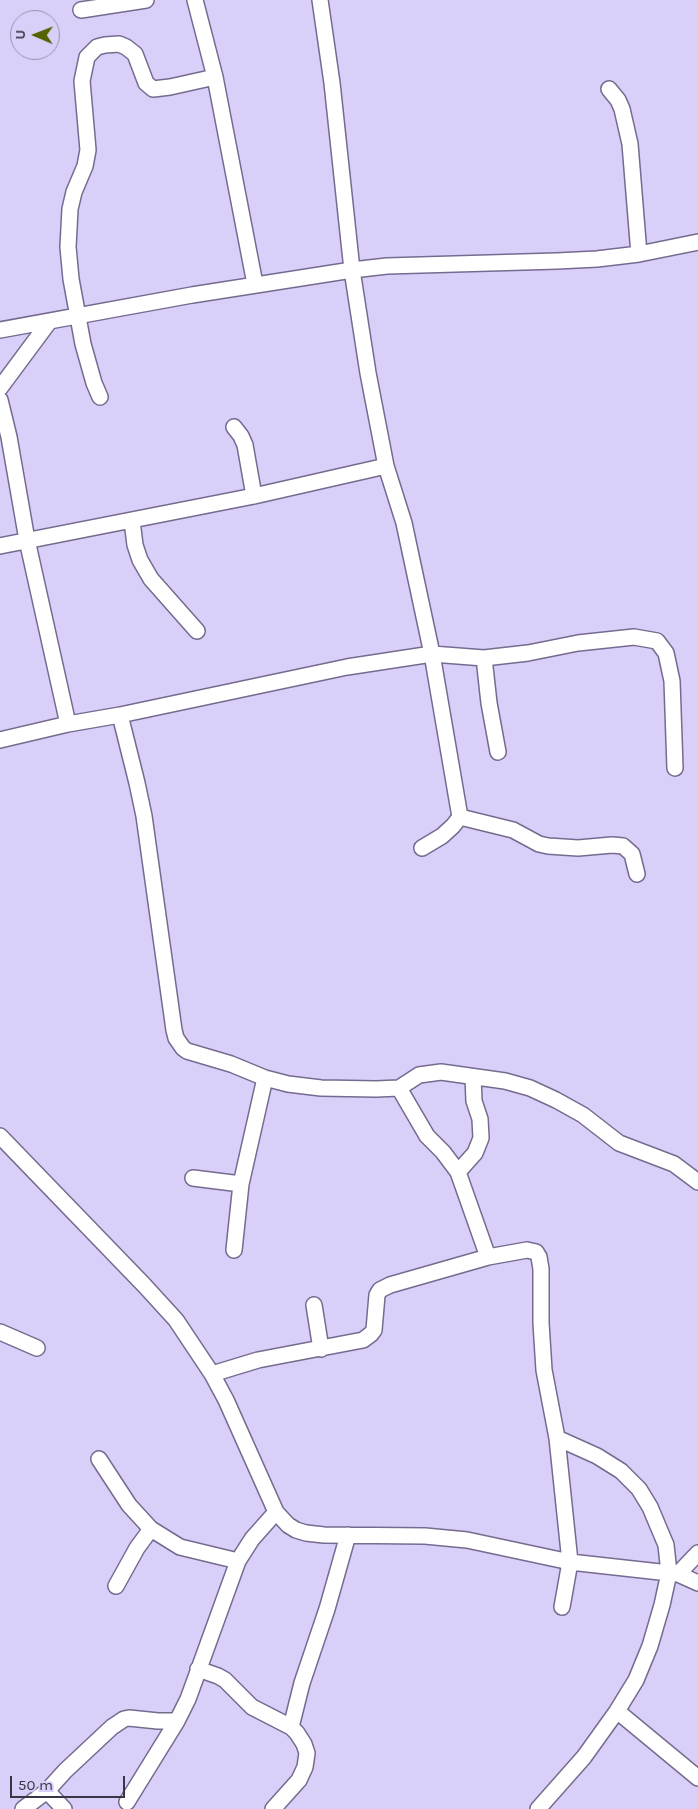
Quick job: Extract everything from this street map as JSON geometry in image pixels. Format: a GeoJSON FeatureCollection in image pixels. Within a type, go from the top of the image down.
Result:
{"type":"FeatureCollection","features":[{"type":"Feature","properties":{"kind":"street"},"geometry":{"type":"LineString","coordinates":[[81,10],[146,0]]}},
{"type":"Feature","properties":{"kind":"street"},"geometry":{"type":"LineString","coordinates":[[195,0],[215,77],[255,284]]}},
{"type":"Feature","properties":{"kind":"street"},"geometry":{"type":"LineString","coordinates":[[320,0],[332,83],[352,270],[368,373],[386,466],[404,523],[432,654],[460,817],[442,836],[422,848]]}},
{"type":"Feature","properties":{"kind":"street"},"geometry":{"type":"LineString","coordinates":[[100,397],[88,366],[69,266],[68,234],[70,208],[88,150],[82,81],[87,58],[97,47],[104,45],[119,44],[126,47],[135,54],[146,83],[153,89],[215,77]]}},
{"type":"Feature","properties":{"kind":"street"},"geometry":{"type":"LineString","coordinates":[[609,89],[618,100],[622,109],[630,144],[639,254]]}},
{"type":"Feature","properties":{"kind":"street"},"geometry":{"type":"LineString","coordinates":[[0,330],[255,284],[352,270],[387,266],[557,261],[639,254],[698,242]]}},
{"type":"Feature","properties":{"kind":"street"},"geometry":{"type":"LineString","coordinates":[[0,388],[49,322]]}},
{"type":"Feature","properties":{"kind":"street"},"geometry":{"type":"LineString","coordinates":[[0,400],[9,437],[27,540],[68,724]]}},
{"type":"Feature","properties":{"kind":"street"},"geometry":{"type":"LineString","coordinates":[[234,428],[241,436],[245,445],[254,496]]}},
{"type":"Feature","properties":{"kind":"street"},"geometry":{"type":"LineString","coordinates":[[0,546],[254,496],[386,466]]}},
{"type":"Feature","properties":{"kind":"street"},"geometry":{"type":"LineString","coordinates":[[132,521],[135,545],[140,560],[151,579],[197,631]]}},
{"type":"Feature","properties":{"kind":"street"},"geometry":{"type":"LineString","coordinates":[[0,740],[347,666],[432,654],[484,658],[578,643],[634,637],[657,641],[666,653],[672,682],[675,768]]}},
{"type":"Feature","properties":{"kind":"street"},"geometry":{"type":"LineString","coordinates":[[484,658],[490,711],[498,752]]}},
{"type":"Feature","properties":{"kind":"street"},"geometry":{"type":"LineString","coordinates":[[120,715],[144,816],[176,1038],[187,1052],[240,1068],[265,1078],[288,1084],[321,1088],[399,1088],[419,1075],[441,1072],[505,1081],[530,1088],[556,1100],[583,1115],[619,1143],[674,1164],[698,1182]]}},
{"type":"Feature","properties":{"kind":"street"},"geometry":{"type":"LineString","coordinates":[[460,817],[513,830],[539,844],[548,846],[578,848],[623,846],[632,854],[637,874]]}},
{"type":"Feature","properties":{"kind":"street"},"geometry":{"type":"LineString","coordinates":[[458,1172],[475,1153],[481,1138],[480,1120],[474,1101],[473,1077]]}},
{"type":"Feature","properties":{"kind":"street"},"geometry":{"type":"LineString","coordinates":[[234,1250],[241,1184],[265,1078]]}},
{"type":"Feature","properties":{"kind":"street"},"geometry":{"type":"LineString","coordinates":[[399,1088],[427,1136],[443,1152],[458,1172],[488,1257]]}},
{"type":"Feature","properties":{"kind":"street"},"geometry":{"type":"LineString","coordinates":[[1,1138],[144,1284],[176,1320],[212,1374],[226,1400],[276,1512],[288,1525],[306,1533],[425,1536],[467,1540],[570,1562],[674,1574],[698,1583]]}},
{"type":"Feature","properties":{"kind":"street"},"geometry":{"type":"LineString","coordinates":[[193,1178],[241,1184]]}},
{"type":"Feature","properties":{"kind":"street"},"geometry":{"type":"LineString","coordinates":[[212,1374],[258,1360],[360,1341],[367,1338],[374,1330],[377,1296],[380,1290],[390,1285],[488,1257],[530,1250],[536,1252],[539,1256],[544,1370],[557,1438],[570,1562],[562,1607]]}},
{"type":"Feature","properties":{"kind":"street"},"geometry":{"type":"LineString","coordinates":[[314,1305],[321,1349]]}},
{"type":"Feature","properties":{"kind":"street"},"geometry":{"type":"LineString","coordinates":[[0,1332],[37,1348]]}},
{"type":"Feature","properties":{"kind":"street"},"geometry":{"type":"LineString","coordinates":[[557,1438],[597,1456],[621,1471],[639,1489],[650,1507],[666,1545],[674,1574]]}},
{"type":"Feature","properties":{"kind":"street"},"geometry":{"type":"LineString","coordinates":[[99,1459],[129,1505],[150,1529],[180,1547],[238,1561]]}},
{"type":"Feature","properties":{"kind":"street"},"geometry":{"type":"LineString","coordinates":[[127,1802],[188,1699],[238,1561],[252,1539],[276,1512]]}},
{"type":"Feature","properties":{"kind":"street"},"geometry":{"type":"LineString","coordinates":[[116,1586],[150,1529]]}},
{"type":"Feature","properties":{"kind":"street"},"geometry":{"type":"LineString","coordinates":[[291,1727],[302,1683],[327,1609],[348,1535]]}},
{"type":"Feature","properties":{"kind":"street"},"geometry":{"type":"LineString","coordinates":[[538,1809],[584,1757],[617,1711],[636,1680],[650,1646],[662,1605],[674,1574],[698,1553]]}},
{"type":"Feature","properties":{"kind":"street"},"geometry":{"type":"LineString","coordinates":[[198,1669],[225,1680],[252,1707],[291,1727],[304,1744],[306,1760],[299,1780],[273,1809]]}},
{"type":"Feature","properties":{"kind":"street"},"geometry":{"type":"LineString","coordinates":[[617,1711],[698,1778]]}},
{"type":"Feature","properties":{"kind":"street"},"geometry":{"type":"LineString","coordinates":[[23,1809],[47,1791],[112,1727],[124,1719],[177,1720]]}},
{"type":"Feature","properties":{"kind":"street"},"geometry":{"type":"LineString","coordinates":[[47,1791],[64,1809]]}}]}
